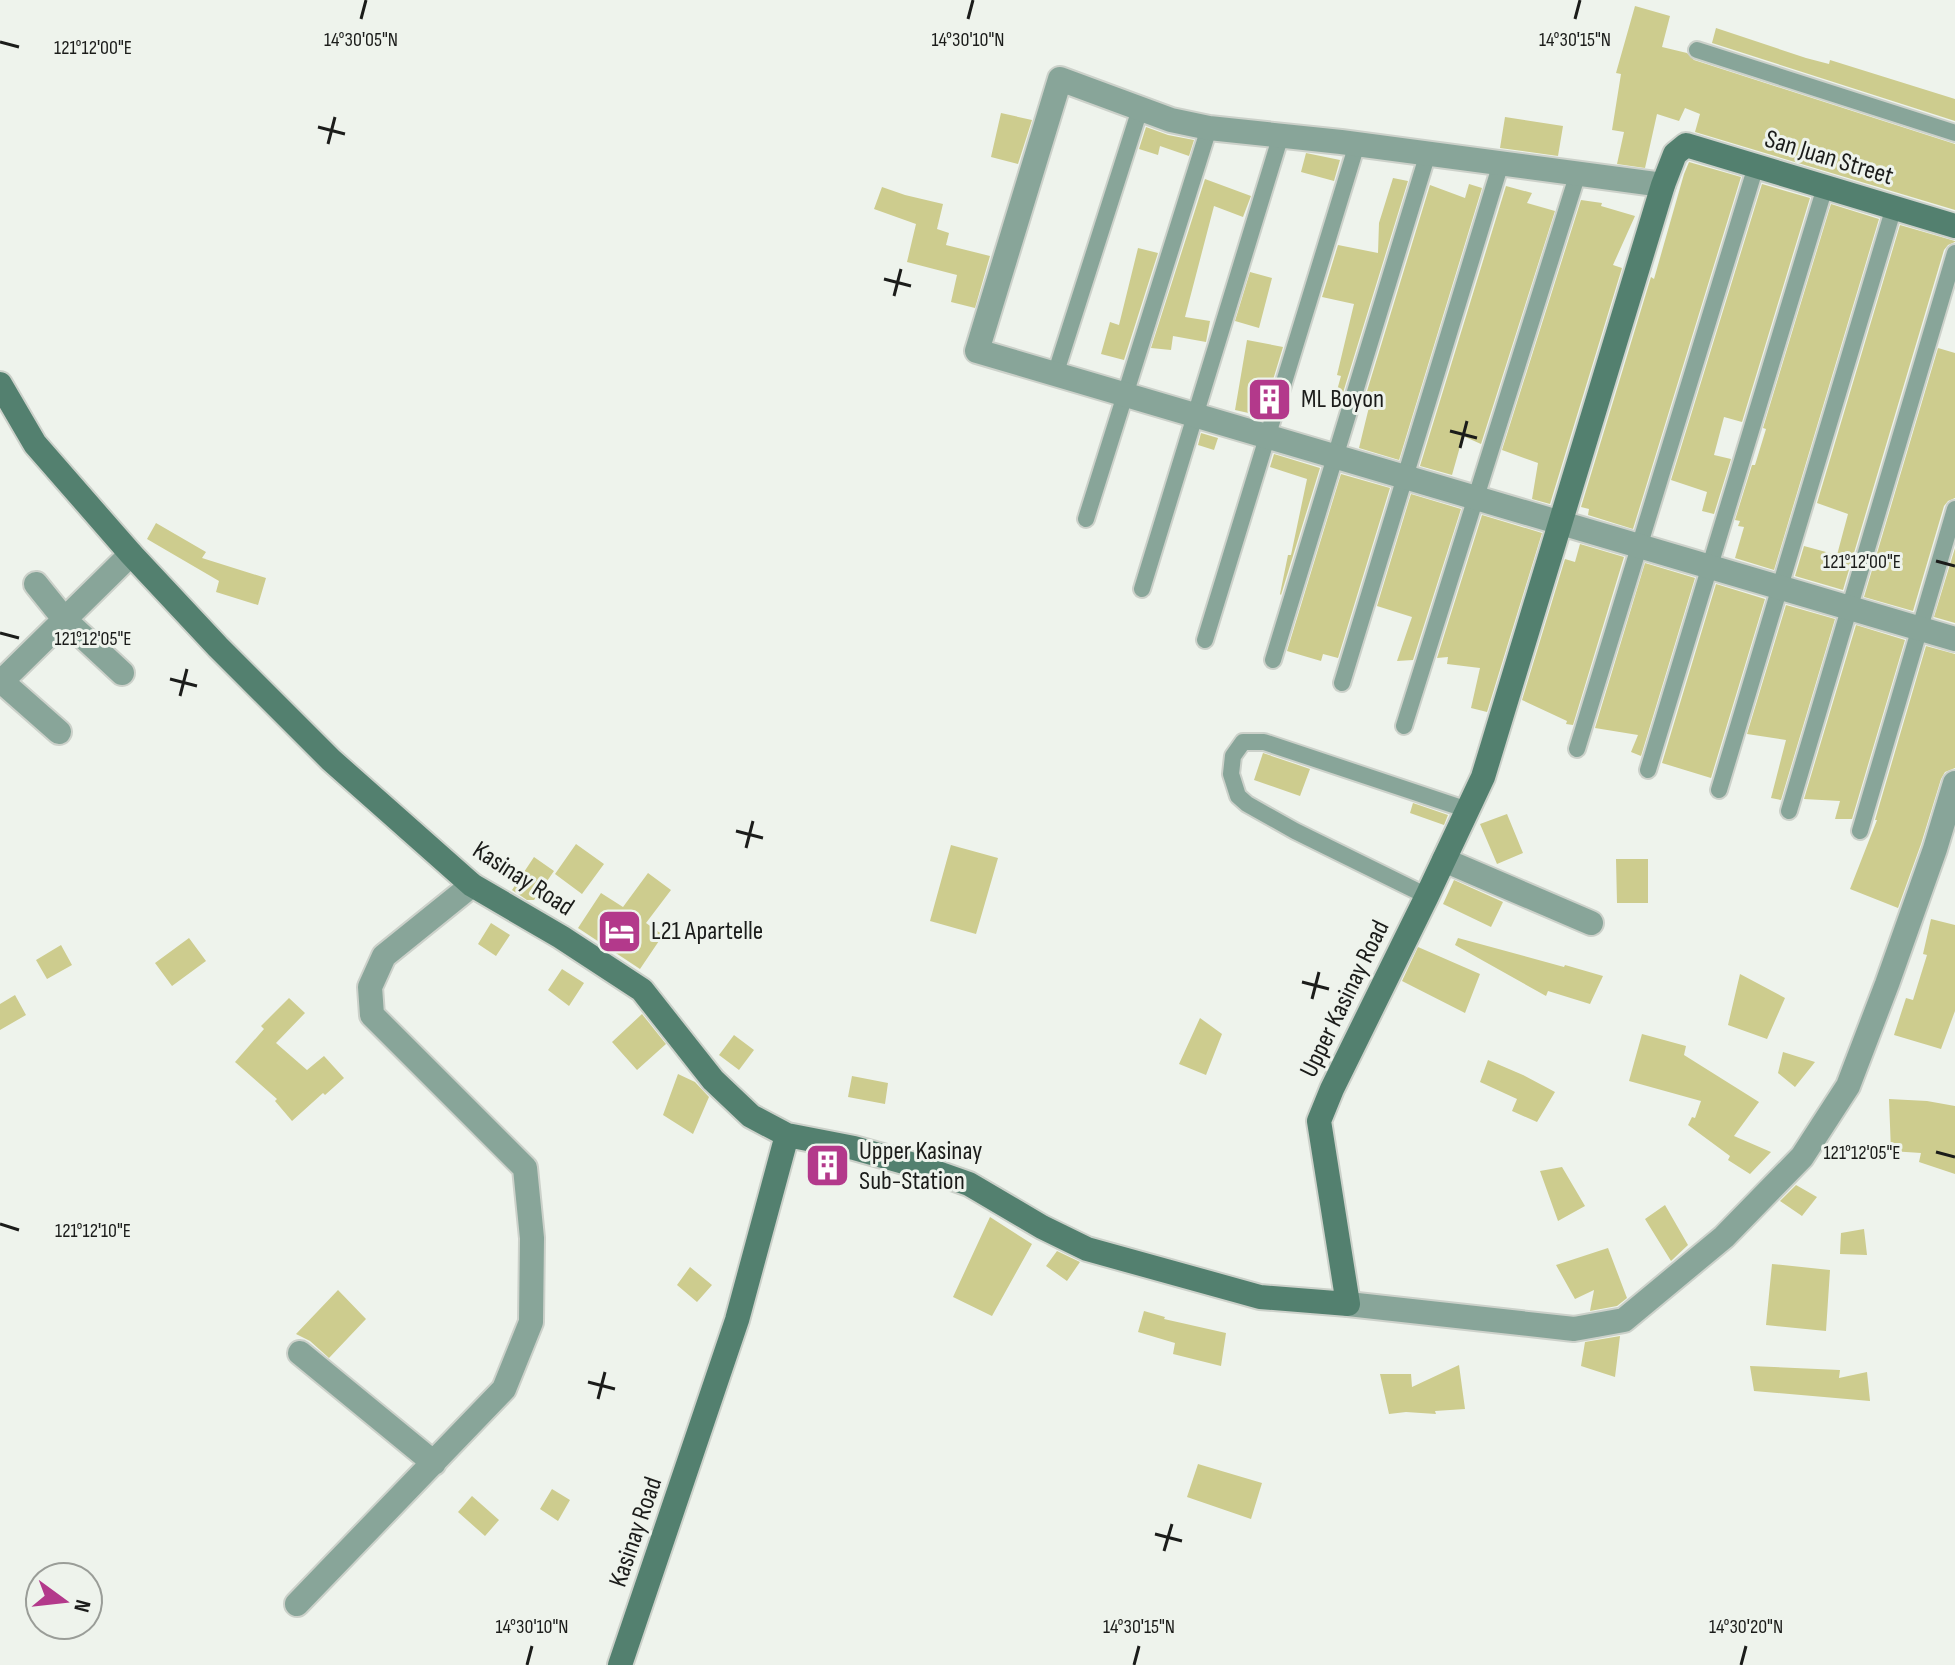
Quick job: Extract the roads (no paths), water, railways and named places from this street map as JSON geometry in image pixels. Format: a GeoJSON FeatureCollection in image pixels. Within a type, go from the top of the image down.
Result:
{"type":"FeatureCollection","features":[{"type":"Feature","properties":{"kind":"street"},"geometry":{"type":"LineString","coordinates":[[1663,185],[1357,144],[1209,128],[1171,120],[1060,79],[977,351],[1955,639]]}},
{"type":"Feature","properties":{"kind":"street","name":"San Juan Street"},"geometry":{"type":"LineString","coordinates":[[1686,145],[1955,226]]}},
{"type":"Feature","properties":{"kind":"street","name":"Upper Kasinay Road"},"geometry":{"type":"LineString","coordinates":[[1348,1304],[1319,1121],[1483,777],[1663,185],[1675,154],[1686,145]]}},
{"type":"Feature","properties":{"kind":"street","name":"Kasinay Road"},"geometry":{"type":"LineString","coordinates":[[0,384],[35,444],[131,554],[331,760],[472,885],[561,937],[642,990],[713,1080],[751,1116],[787,1135],[737,1320],[620,1665]]}},
{"type":"Feature","properties":{"kind":"street"},"geometry":{"type":"LineString","coordinates":[[59,732],[1,681],[131,554]]}},
{"type":"Feature","properties":{"kind":"street"},"geometry":{"type":"LineString","coordinates":[[36,584],[65,620],[122,673]]}},
{"type":"Feature","properties":{"kind":"street"},"geometry":{"type":"LineString","coordinates":[[787,1135],[854,1148],[918,1166],[969,1184],[1042,1227],[1087,1249],[1260,1297],[1574,1329],[1624,1320],[1724,1237],[1802,1157],[1848,1086],[1887,984],[1955,783]]}},
{"type":"Feature","properties":{"kind":"street"},"geometry":{"type":"LineString","coordinates":[[1444,860],[1591,923]]}},
{"type":"Feature","properties":{"kind":"street"},"geometry":{"type":"LineString","coordinates":[[297,1604],[504,1389],[531,1322],[532,1238],[525,1168],[372,1015],[370,987],[384,956],[472,885]]}},
{"type":"Feature","properties":{"kind":"street"},"geometry":{"type":"LineString","coordinates":[[300,1353],[434,1463]]}},
{"type":"Feature","properties":{"kind":"lane"},"geometry":{"type":"LineString","coordinates":[[1697,50],[1955,133]]}},
{"type":"Feature","properties":{"kind":"lane"},"geometry":{"type":"LineString","coordinates":[[1055,375],[1140,109]]}},
{"type":"Feature","properties":{"kind":"lane"},"geometry":{"type":"LineString","coordinates":[[1086,519],[1209,128]]}},
{"type":"Feature","properties":{"kind":"lane"},"geometry":{"type":"LineString","coordinates":[[1142,589],[1281,135]]}},
{"type":"Feature","properties":{"kind":"lane"},"geometry":{"type":"LineString","coordinates":[[1205,640],[1357,144]]}},
{"type":"Feature","properties":{"kind":"lane"},"geometry":{"type":"LineString","coordinates":[[1273,660],[1428,153]]}},
{"type":"Feature","properties":{"kind":"lane"},"geometry":{"type":"LineString","coordinates":[[1342,683],[1501,163]]}},
{"type":"Feature","properties":{"kind":"lane"},"geometry":{"type":"LineString","coordinates":[[1577,749],[1756,166]]}},
{"type":"Feature","properties":{"kind":"lane"},"geometry":{"type":"LineString","coordinates":[[1404,726],[1578,173]]}},
{"type":"Feature","properties":{"kind":"lane"},"geometry":{"type":"LineString","coordinates":[[1648,770],[1825,187]]}},
{"type":"Feature","properties":{"kind":"lane"},"geometry":{"type":"LineString","coordinates":[[1719,790],[1894,207]]}},
{"type":"Feature","properties":{"kind":"lane"},"geometry":{"type":"LineString","coordinates":[[1789,811],[1955,253]]}},
{"type":"Feature","properties":{"kind":"lane"},"geometry":{"type":"LineString","coordinates":[[1860,831],[1955,509]]}},
{"type":"Feature","properties":{"kind":"lane"},"geometry":{"type":"LineString","coordinates":[[1427,896],[1247,804],[1238,796],[1233,785],[1233,756],[1243,742],[1264,742],[1468,810]]}},
{"type":"Feature","properties":{"kind":"place","name":"ML Boyon"},"geometry":{"type":"Point","coordinates":[1270,399]}},
{"type":"Feature","properties":{"kind":"place","name":"L21 Apartelle"},"geometry":{"type":"Point","coordinates":[620,931]}},
{"type":"Feature","properties":{"kind":"place","name":"Upper Kasinay Sub-Station"},"geometry":{"type":"Point","coordinates":[828,1166]}}]}
